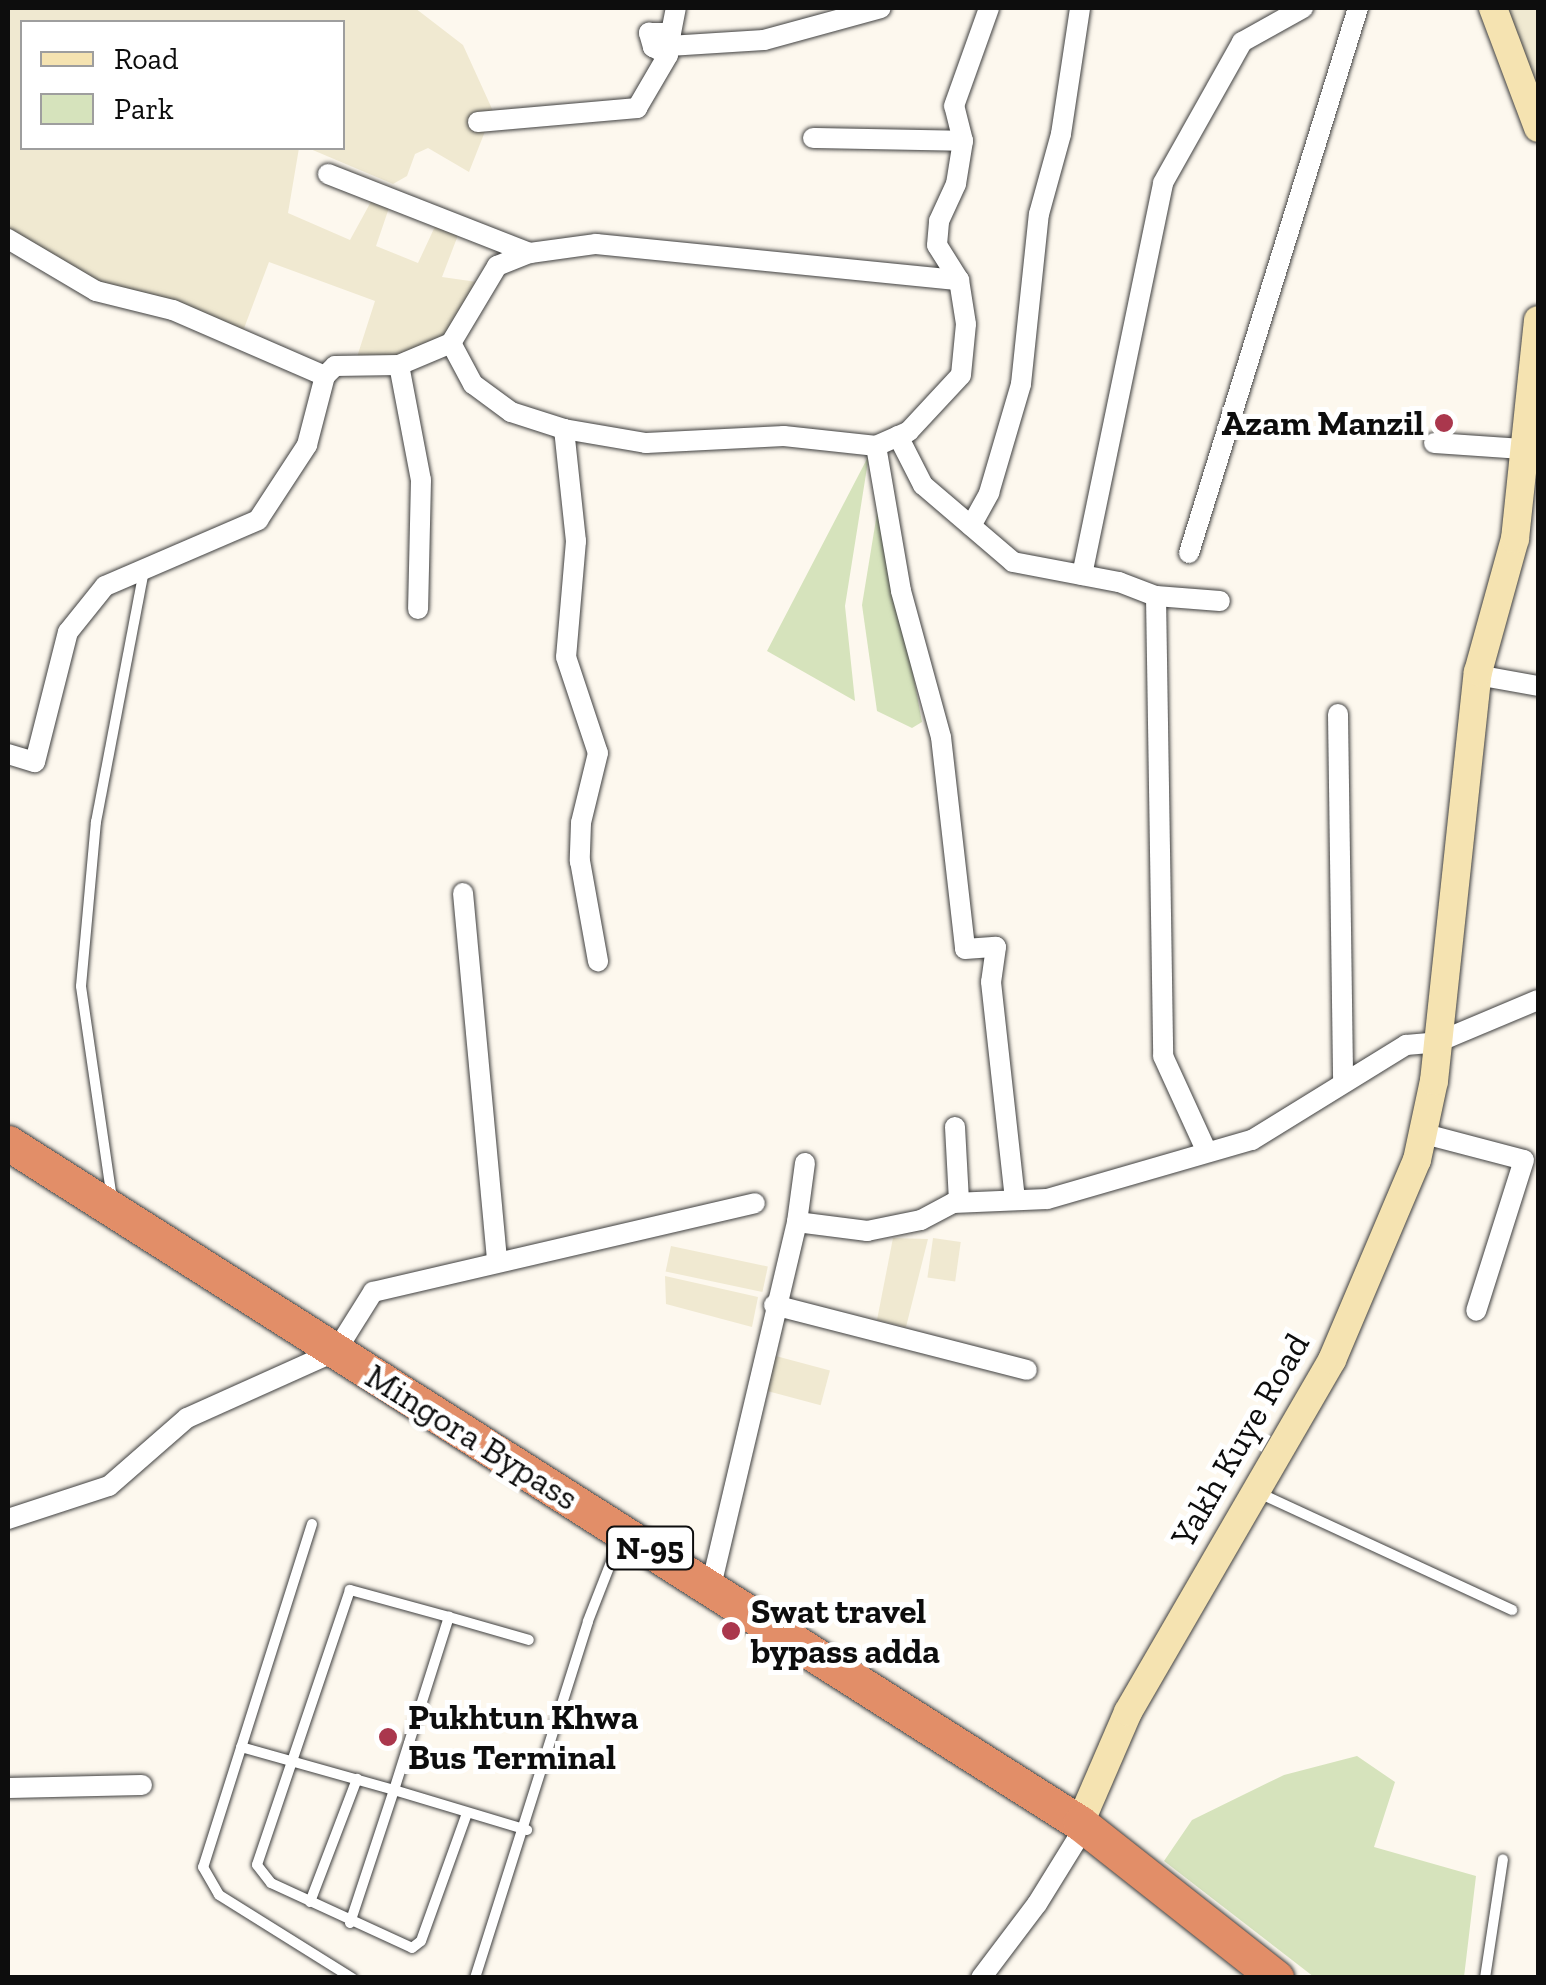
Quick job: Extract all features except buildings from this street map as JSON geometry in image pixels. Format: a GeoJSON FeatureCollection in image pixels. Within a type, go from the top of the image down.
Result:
{"type":"FeatureCollection","features":[{"type":"Feature","properties":{"kind":"highway","name":"Mingora Bypass"},"geometry":{"type":"LineString","coordinates":[[8,1144],[1080,1822],[1276,1978]]}},
{"type":"Feature","properties":{"kind":"main road"},"geometry":{"type":"LineString","coordinates":[[1494,8],[1535,112]]}},
{"type":"Feature","properties":{"kind":"main road","name":"Yakh Kuye Road"},"geometry":{"type":"LineString","coordinates":[[1080,1822],[1128,1712],[1332,1360],[1417,1160],[1434,1081],[1478,675],[1532,452],[1537,328]]}},
{"type":"Feature","properties":{"kind":"street"},"geometry":{"type":"LineString","coordinates":[[478,122],[637,108],[668,55],[653,47],[649,33],[671,33],[676,8]]}},
{"type":"Feature","properties":{"kind":"street"},"geometry":{"type":"LineString","coordinates":[[653,47],[764,40],[881,8]]}},
{"type":"Feature","properties":{"kind":"street"},"geometry":{"type":"LineString","coordinates":[[450,343],[473,384],[511,412],[564,429],[646,443],[784,436],[876,446],[898,436],[961,375],[966,324],[959,280],[937,245],[962,141],[954,106],[989,8]]}},
{"type":"Feature","properties":{"kind":"street"},"geometry":{"type":"LineString","coordinates":[[971,526],[988,492],[1022,384],[1039,214],[1060,134],[1080,8]]}},
{"type":"Feature","properties":{"kind":"street"},"geometry":{"type":"LineString","coordinates":[[1082,575],[1162,184],[1242,42],[1303,8]]}},
{"type":"Feature","properties":{"kind":"street"},"geometry":{"type":"LineString","coordinates":[[1189,552],[1358,8]]}},
{"type":"Feature","properties":{"kind":"street"},"geometry":{"type":"LineString","coordinates":[[813,138],[962,141]]}},
{"type":"Feature","properties":{"kind":"street"},"geometry":{"type":"LineString","coordinates":[[328,174],[530,253]]}},
{"type":"Feature","properties":{"kind":"street"},"geometry":{"type":"LineString","coordinates":[[8,240],[96,291],[173,310],[325,376]]}},
{"type":"Feature","properties":{"kind":"street"},"geometry":{"type":"LineString","coordinates":[[8,754],[35,762],[68,632],[105,586],[258,520],[307,445],[325,376],[334,366],[398,365],[450,343],[497,266],[530,253],[596,244],[959,280]]}},
{"type":"Feature","properties":{"kind":"street"},"geometry":{"type":"LineString","coordinates":[[398,365],[421,480],[418,608]]}},
{"type":"Feature","properties":{"kind":"street"},"geometry":{"type":"LineString","coordinates":[[564,429],[576,541],[566,656],[598,753],[581,823],[580,861],[598,961]]}},
{"type":"Feature","properties":{"kind":"street"},"geometry":{"type":"LineString","coordinates":[[898,436],[923,486],[1013,562],[1082,575],[1156,596],[1220,601]]}},
{"type":"Feature","properties":{"kind":"street"},"geometry":{"type":"LineString","coordinates":[[1434,443],[1532,452]]}},
{"type":"Feature","properties":{"kind":"street"},"geometry":{"type":"LineString","coordinates":[[876,446],[901,591],[941,736],[965,949],[996,947],[990,982],[1015,1200]]}},
{"type":"Feature","properties":{"kind":"street"},"geometry":{"type":"LineString","coordinates":[[1156,596],[1163,1056],[1206,1150]]}},
{"type":"Feature","properties":{"kind":"street"},"geometry":{"type":"LineString","coordinates":[[1478,675],[1538,686]]}},
{"type":"Feature","properties":{"kind":"street"},"geometry":{"type":"LineString","coordinates":[[1338,714],[1343,1082]]}},
{"type":"Feature","properties":{"kind":"street"},"geometry":{"type":"LineString","coordinates":[[464,893],[498,1260]]}},
{"type":"Feature","properties":{"kind":"street"},"geometry":{"type":"LineString","coordinates":[[797,1222],[867,1231],[920,1220],[959,1202],[1047,1198],[1266,1133],[1406,1044],[1438,1042],[1538,1000]]}},
{"type":"Feature","properties":{"kind":"street"},"geometry":{"type":"LineString","coordinates":[[954,1126],[959,1202]]}},
{"type":"Feature","properties":{"kind":"street"},"geometry":{"type":"LineString","coordinates":[[1421,1133],[1524,1160],[1476,1310]]}},
{"type":"Feature","properties":{"kind":"street"},"geometry":{"type":"LineString","coordinates":[[711,1586],[774,1305],[797,1222],[805,1163]]}},
{"type":"Feature","properties":{"kind":"street"},"geometry":{"type":"LineString","coordinates":[[8,1518],[109,1486],[187,1418],[336,1351],[373,1292],[755,1202]]}},
{"type":"Feature","properties":{"kind":"street"},"geometry":{"type":"LineString","coordinates":[[774,1305],[1026,1370]]}},
{"type":"Feature","properties":{"kind":"street"},"geometry":{"type":"LineString","coordinates":[[8,1788],[142,1785]]}},
{"type":"Feature","properties":{"kind":"street"},"geometry":{"type":"LineString","coordinates":[[980,1978],[1037,1904],[1079,1836],[1080,1822]]}},
{"type":"Feature","properties":{"kind":"lane"},"geometry":{"type":"LineString","coordinates":[[113,1210],[82,986],[96,822],[144,570]]}},
{"type":"Feature","properties":{"kind":"lane"},"geometry":{"type":"LineString","coordinates":[[1253,1491],[1512,1610]]}},
{"type":"Feature","properties":{"kind":"lane"},"geometry":{"type":"LineString","coordinates":[[312,1524],[205,1851],[208,1882],[219,1895],[352,1978]]}},
{"type":"Feature","properties":{"kind":"lane"},"geometry":{"type":"LineString","coordinates":[[476,1978],[526,1830],[588,1621],[624,1531]]}},
{"type":"Feature","properties":{"kind":"lane"},"geometry":{"type":"LineString","coordinates":[[467,1812],[422,1940],[404,1949],[271,1883],[257,1865],[350,1590],[528,1640]]}},
{"type":"Feature","properties":{"kind":"lane"},"geometry":{"type":"LineString","coordinates":[[350,1922],[449,1618]]}},
{"type":"Feature","properties":{"kind":"lane"},"geometry":{"type":"LineString","coordinates":[[241,1747],[526,1830]]}},
{"type":"Feature","properties":{"kind":"lane"},"geometry":{"type":"LineString","coordinates":[[310,1902],[356,1779]]}},
{"type":"Feature","properties":{"kind":"lane"},"geometry":{"type":"LineString","coordinates":[[1485,1978],[1503,1859]]}},
{"type":"Feature","properties":{"kind":"shaded area"},"geometry":{"type":"Polygon","coordinates":[[[8,8],[415,8],[463,45],[493,111],[469,172],[428,148],[415,154],[407,176],[393,184],[313,150],[345,150],[345,20],[20,20],[20,150],[299,150],[288,213],[350,240],[373,198],[391,202],[376,246],[418,263],[438,220],[460,230],[442,277],[484,283],[451,343],[399,365],[356,360],[375,301],[269,262],[240,339],[96,291],[8,239],[8,8]]]}},
{"type":"Feature","properties":{"kind":"shaded area"},"geometry":{"type":"Polygon","coordinates":[[[1503,8],[1538,8],[1538,93],[1503,8]]]}},
{"type":"Feature","properties":{"kind":"shaded area"},"geometry":{"type":"Polygon","coordinates":[[[893,1238],[928,1239],[906,1327],[877,1320],[893,1238]]]}},
{"type":"Feature","properties":{"kind":"shaded area"},"geometry":{"type":"Polygon","coordinates":[[[933,1238],[961,1242],[955,1282],[927,1278],[933,1238]]]}},
{"type":"Feature","properties":{"kind":"shaded area"},"geometry":{"type":"Polygon","coordinates":[[[671,1246],[768,1267],[762,1292],[666,1271],[671,1246]]]}},
{"type":"Feature","properties":{"kind":"shaded area"},"geometry":{"type":"Polygon","coordinates":[[[665,1276],[758,1297],[752,1327],[666,1304],[665,1276]]]}},
{"type":"Feature","properties":{"kind":"shaded area"},"geometry":{"type":"Polygon","coordinates":[[[772,1355],[830,1371],[821,1405],[763,1390],[772,1355]]]}},
{"type":"Feature","properties":{"kind":"green space"},"geometry":{"type":"Polygon","coordinates":[[[869,455],[845,606],[855,701],[767,651],[869,455]]]}},
{"type":"Feature","properties":{"kind":"green space"},"geometry":{"type":"Polygon","coordinates":[[[880,495],[922,722],[912,728],[877,711],[862,605],[880,495]]]}},
{"type":"Feature","properties":{"kind":"green space"},"geometry":{"type":"Polygon","coordinates":[[[1357,1756],[1395,1782],[1374,1847],[1476,1876],[1464,1977],[1314,1977],[1164,1861],[1192,1820],[1284,1775],[1357,1756]]]}},
{"type":"Feature","properties":{"kind":"place","name":"Azam Manzil"},"geometry":{"type":"Point","coordinates":[1444,423]}},
{"type":"Feature","properties":{"kind":"place","name":"Swat travel bypass adda"},"geometry":{"type":"Point","coordinates":[731,1631]}},
{"type":"Feature","properties":{"kind":"place","name":"Pukhtun Khwa Bus Terminal"},"geometry":{"type":"Point","coordinates":[388,1737]}}]}
